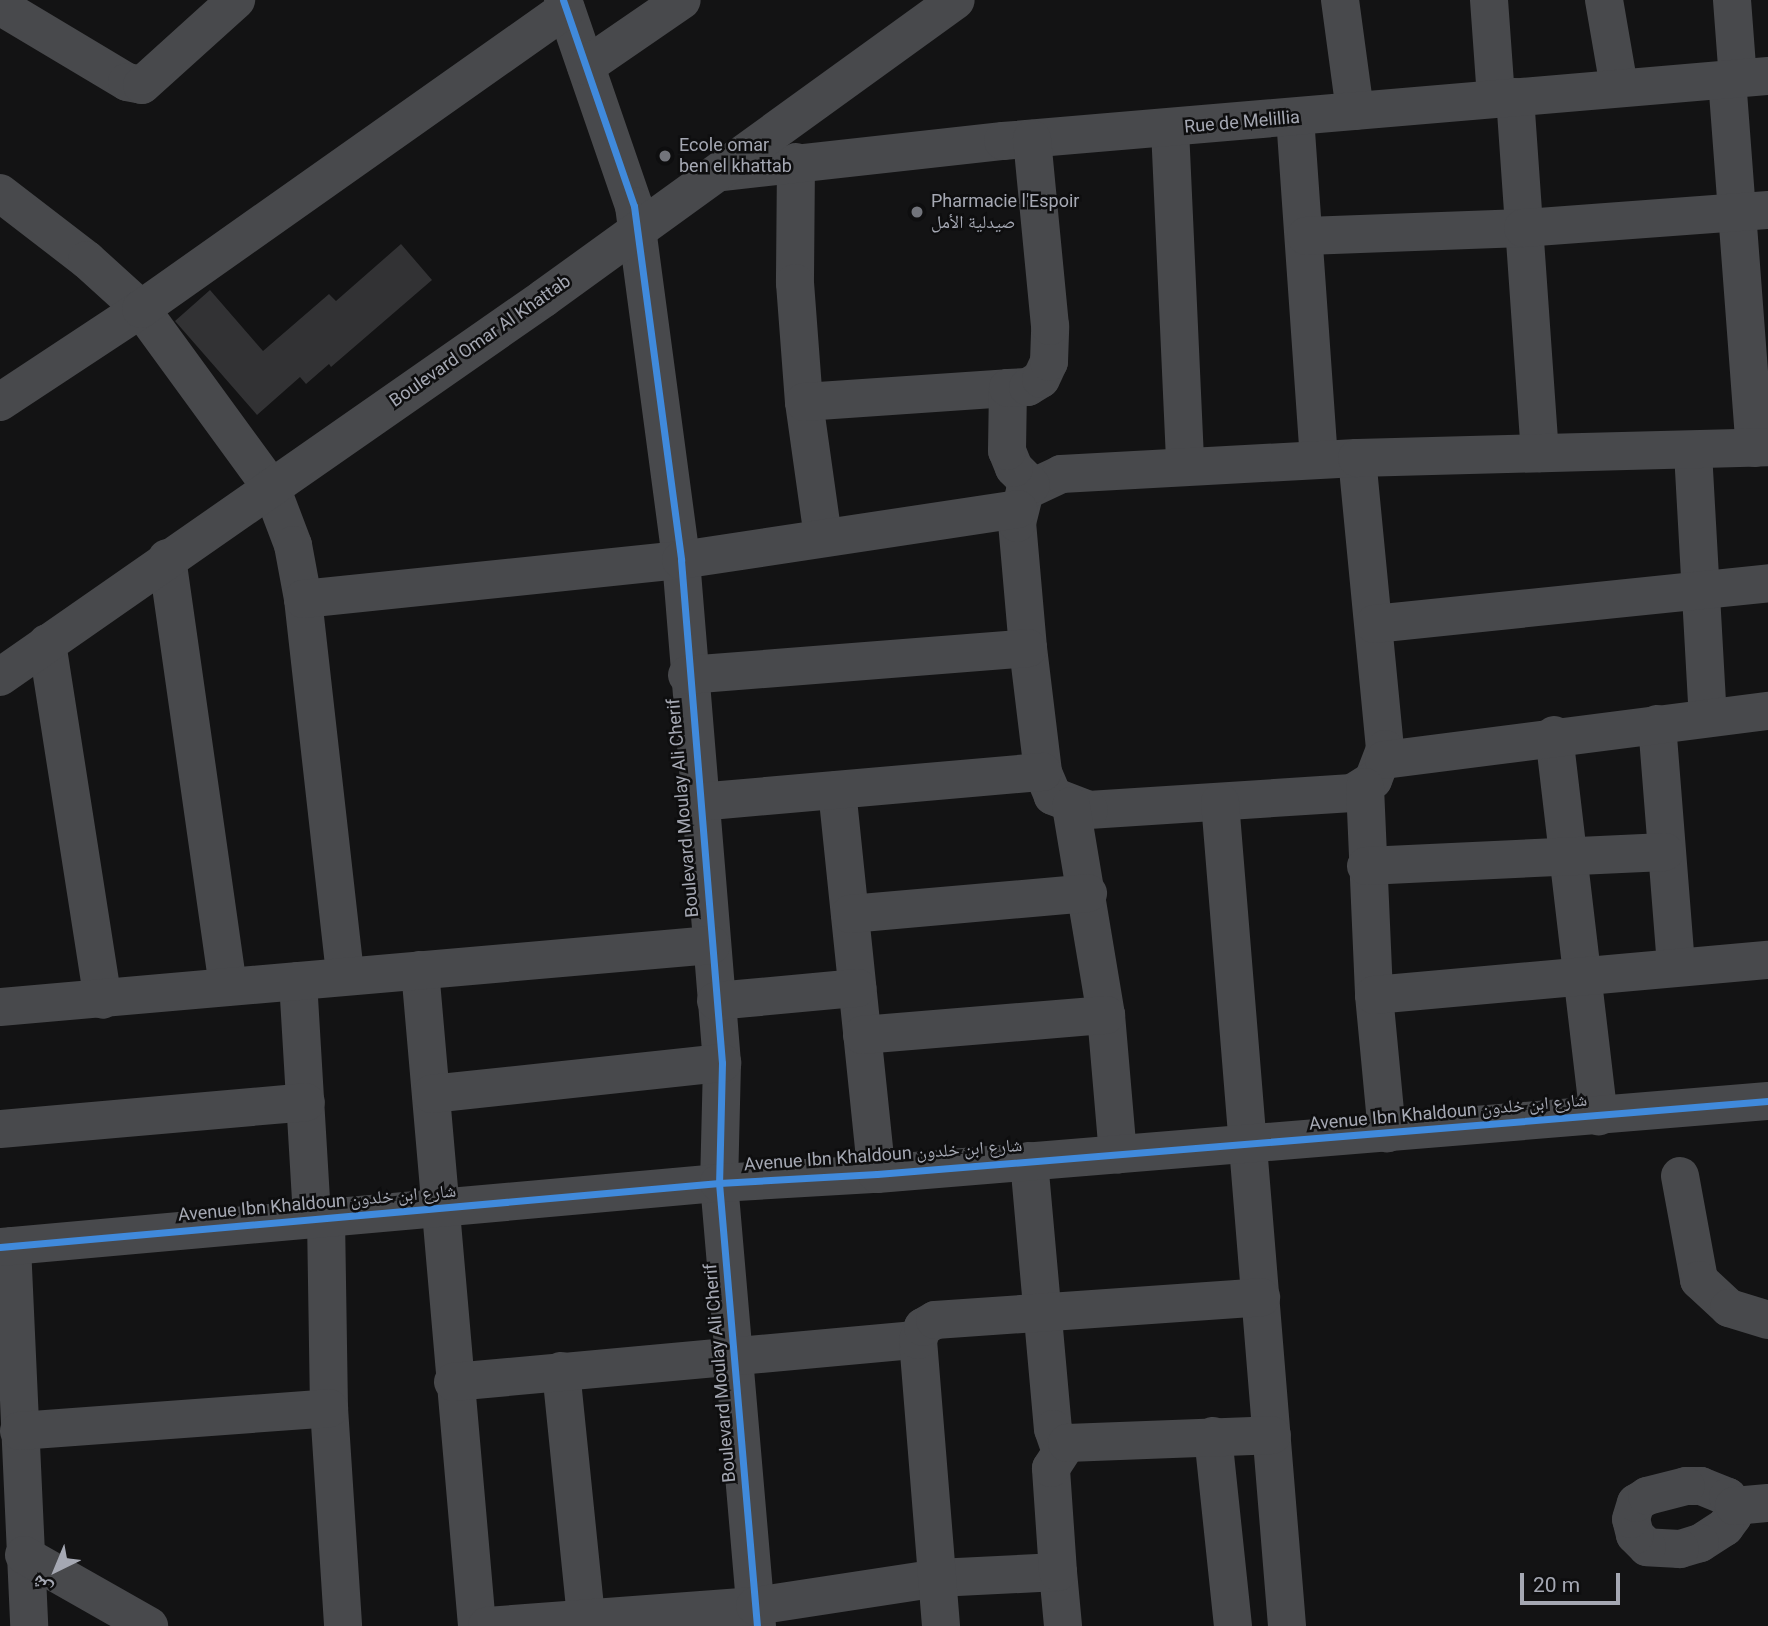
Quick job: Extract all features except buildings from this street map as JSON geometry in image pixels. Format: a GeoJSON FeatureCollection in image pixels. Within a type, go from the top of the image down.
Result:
{"type":"FeatureCollection","features":[{"type":"Feature","properties":{"kind":"street"},"geometry":{"type":"LineString","coordinates":[[0,6],[127,82],[142,85],[236,0]]}},
{"type":"Feature","properties":{"kind":"street"},"geometry":{"type":"LineString","coordinates":[[586,66],[682,0]]}},
{"type":"Feature","properties":{"kind":"street","name":"Boulevard Omar Al Khattab"},"geometry":{"type":"LineString","coordinates":[[637,218],[928,0]]}},
{"type":"Feature","properties":{"kind":"street","name":"Boulevard Omar Al Khattab"},"geometry":{"type":"LineString","coordinates":[[0,677],[167,558],[418,354],[637,218],[716,173],[956,0]]}},
{"type":"Feature","properties":{"kind":"street"},"geometry":{"type":"LineString","coordinates":[[1339,0],[1355,111]]}},
{"type":"Feature","properties":{"kind":"street"},"geometry":{"type":"LineString","coordinates":[[1489,0],[1522,228],[1540,453]]}},
{"type":"Feature","properties":{"kind":"street"},"geometry":{"type":"LineString","coordinates":[[1604,0],[1619,87]]}},
{"type":"Feature","properties":{"kind":"street"},"geometry":{"type":"LineString","coordinates":[[303,599],[681,560],[823,538],[1025,497],[1061,474],[1319,459],[1693,452],[1761,448],[1753,211],[1745,78],[1732,0]]}},
{"type":"Feature","properties":{"kind":"street"},"geometry":{"type":"LineString","coordinates":[[0,401],[141,309],[565,4]]}},
{"type":"Feature","properties":{"kind":"street","name":"Boulevard Moulay Ali Cherif"},"geometry":{"type":"LineString","coordinates":[[565,4],[637,218],[681,560],[687,674],[722,1063],[719,1183],[756,1616]]}},
{"type":"Feature","properties":{"kind":"street","name":"Rue de Melillia"},"geometry":{"type":"LineString","coordinates":[[716,173],[796,162],[1032,139],[1745,78]]}},
{"type":"Feature","properties":{"kind":"street"},"geometry":{"type":"LineString","coordinates":[[1294,117],[1306,236],[1319,459]]}},
{"type":"Feature","properties":{"kind":"street"},"geometry":{"type":"LineString","coordinates":[[1170,129],[1185,465]]}},
{"type":"Feature","properties":{"kind":"street"},"geometry":{"type":"LineString","coordinates":[[804,402],[1028,387],[1041,379],[1049,362],[1051,326],[1032,139]]}},
{"type":"Feature","properties":{"kind":"street"},"geometry":{"type":"LineString","coordinates":[[796,162],[794,284],[804,402],[823,538]]}},
{"type":"Feature","properties":{"kind":"street"},"geometry":{"type":"LineString","coordinates":[[0,193],[87,260],[141,309],[265,479],[293,545],[303,599],[345,976]]}},
{"type":"Feature","properties":{"kind":"street"},"geometry":{"type":"LineString","coordinates":[[1306,236],[1522,228],[1753,211]]}},
{"type":"Feature","properties":{"kind":"street"},"geometry":{"type":"LineString","coordinates":[[1008,388],[1007,451],[1025,497],[1028,648],[1043,772],[1053,796],[1071,806],[1089,810],[1352,793],[1374,774],[1553,735],[1768,711]]}},
{"type":"Feature","properties":{"kind":"street"},"geometry":{"type":"LineString","coordinates":[[1693,452],[1708,718]]}},
{"type":"Feature","properties":{"kind":"street"},"geometry":{"type":"LineString","coordinates":[[1357,458],[1374,624],[1374,774],[1366,866],[1374,995],[1387,1133]]}},
{"type":"Feature","properties":{"kind":"street","name":"Boulevard Omar Al Khattab"},"geometry":{"type":"LineString","coordinates":[[0,652],[265,479]]}},
{"type":"Feature","properties":{"kind":"street"},"geometry":{"type":"LineString","coordinates":[[167,558],[228,987]]}},
{"type":"Feature","properties":{"kind":"street"},"geometry":{"type":"LineString","coordinates":[[1374,624],[1768,583]]}},
{"type":"Feature","properties":{"kind":"street"},"geometry":{"type":"LineString","coordinates":[[47,643],[103,1000]]}},
{"type":"Feature","properties":{"kind":"street"},"geometry":{"type":"LineString","coordinates":[[687,674],[1028,648]]}},
{"type":"Feature","properties":{"kind":"street"},"geometry":{"type":"LineString","coordinates":[[1657,724],[1676,967]]}},
{"type":"Feature","properties":{"kind":"street"},"geometry":{"type":"LineString","coordinates":[[1553,735],[1599,1116]]}},
{"type":"Feature","properties":{"kind":"street"},"geometry":{"type":"LineString","coordinates":[[698,802],[1043,772]]}},
{"type":"Feature","properties":{"kind":"street"},"geometry":{"type":"LineString","coordinates":[[836,790],[877,1174]]}},
{"type":"Feature","properties":{"kind":"street"},"geometry":{"type":"LineString","coordinates":[[1220,802],[1287,1626]]}},
{"type":"Feature","properties":{"kind":"street"},"geometry":{"type":"LineString","coordinates":[[1071,806],[1088,892],[1106,1015],[1118,1154]]}},
{"type":"Feature","properties":{"kind":"street"},"geometry":{"type":"LineString","coordinates":[[1366,866],[1569,860],[1665,852]]}},
{"type":"Feature","properties":{"kind":"street"},"geometry":{"type":"LineString","coordinates":[[850,914],[1088,892]]}},
{"type":"Feature","properties":{"kind":"street"},"geometry":{"type":"LineString","coordinates":[[0,1007],[711,945]]}},
{"type":"Feature","properties":{"kind":"street"},"geometry":{"type":"LineString","coordinates":[[1374,995],[1768,960]]}},
{"type":"Feature","properties":{"kind":"street"},"geometry":{"type":"LineString","coordinates":[[420,970],[453,1382],[477,1626]]}},
{"type":"Feature","properties":{"kind":"street"},"geometry":{"type":"LineString","coordinates":[[298,981],[306,1102],[319,1219],[343,1626]]}},
{"type":"Feature","properties":{"kind":"street"},"geometry":{"type":"LineString","coordinates":[[716,1001],[858,988]]}},
{"type":"Feature","properties":{"kind":"street"},"geometry":{"type":"LineString","coordinates":[[862,1035],[1106,1015]]}},
{"type":"Feature","properties":{"kind":"street"},"geometry":{"type":"LineString","coordinates":[[431,1094],[722,1063]]}},
{"type":"Feature","properties":{"kind":"street","name":"Avenue Ibn Khaldoun شارع ابن خلدون"},"geometry":{"type":"LineString","coordinates":[[6,1246],[719,1183],[877,1174],[1768,1101]]}},
{"type":"Feature","properties":{"kind":"street"},"geometry":{"type":"LineString","coordinates":[[0,1129],[306,1102]]}},
{"type":"Feature","properties":{"kind":"street"},"geometry":{"type":"LineString","coordinates":[[1029,1161],[1053,1429],[1060,1449]]}},
{"type":"Feature","properties":{"kind":"street"},"geometry":{"type":"LineString","coordinates":[[1680,1176],[1699,1280],[1729,1308],[1768,1320]]}},
{"type":"Feature","properties":{"kind":"street"},"geometry":{"type":"LineString","coordinates":[[6,1246],[29,1626]]}},
{"type":"Feature","properties":{"kind":"street"},"geometry":{"type":"LineString","coordinates":[[940,1626],[918,1340],[923,1327],[935,1320],[1261,1297]]}},
{"type":"Feature","properties":{"kind":"street"},"geometry":{"type":"LineString","coordinates":[[453,1382],[734,1353],[918,1340]]}},
{"type":"Feature","properties":{"kind":"street"},"geometry":{"type":"LineString","coordinates":[[561,1371],[586,1621]]}},
{"type":"Feature","properties":{"kind":"street"},"geometry":{"type":"LineString","coordinates":[[19,1431],[329,1408]]}},
{"type":"Feature","properties":{"kind":"street"},"geometry":{"type":"LineString","coordinates":[[1063,1626],[1051,1468],[1060,1449],[1077,1440],[1272,1435]]}},
{"type":"Feature","properties":{"kind":"street"},"geometry":{"type":"LineString","coordinates":[[1213,1436],[1233,1626]]}},
{"type":"Feature","properties":{"kind":"street"},"geometry":{"type":"LineString","coordinates":[[24,1555],[149,1626]]}},
{"type":"Feature","properties":{"kind":"street"},"geometry":{"type":"LineString","coordinates":[[487,1626],[756,1616],[937,1578],[1058,1572]]}},
{"type":"Feature","properties":{"kind":"cycle path"},"geometry":{"type":"LineString","coordinates":[[563,0],[634,206],[681,560],[722,1063],[719,1183],[757,1626]]}},
{"type":"Feature","properties":{"kind":"cycle path"},"geometry":{"type":"LineString","coordinates":[[0,1247],[719,1183],[877,1174],[1768,1101]]}},
{"type":"Feature","properties":{"kind":"place","name":"Ecole omar ben el khattab"},"geometry":{"type":"Point","coordinates":[665,156]}},
{"type":"Feature","properties":{"kind":"place","name":"Pharmacie l'Espoir صيدلية الأمل"},"geometry":{"type":"Point","coordinates":[917,212]}}]}
